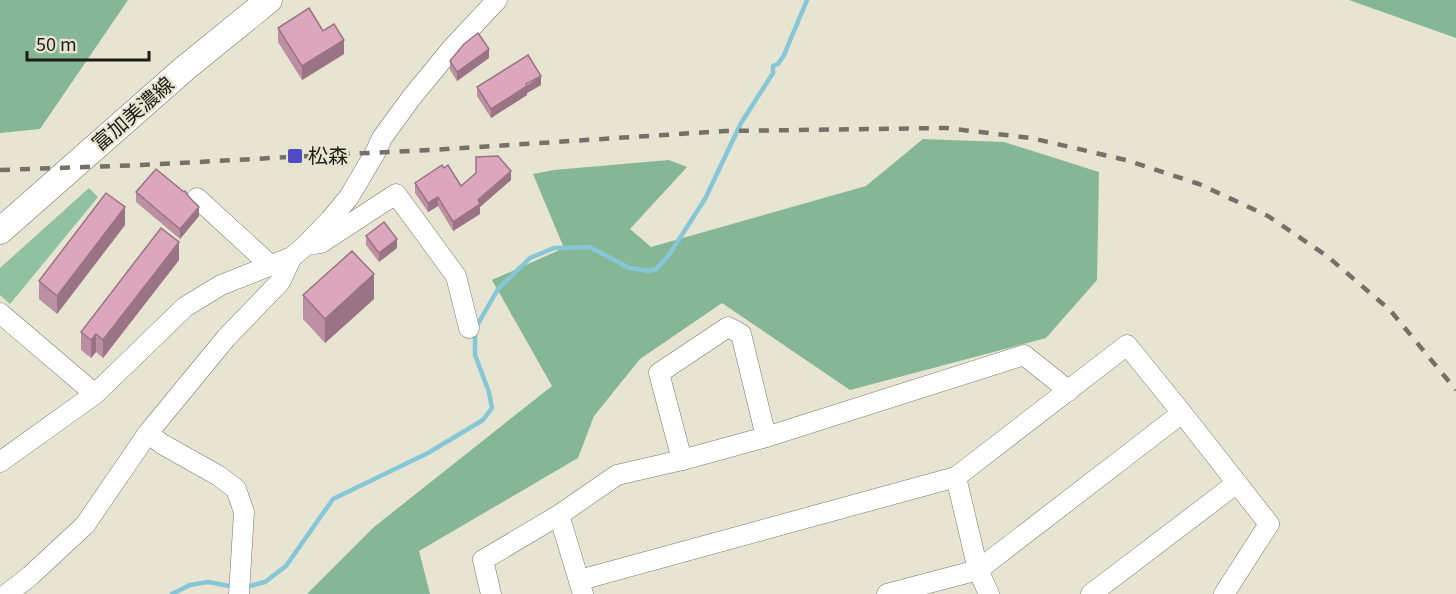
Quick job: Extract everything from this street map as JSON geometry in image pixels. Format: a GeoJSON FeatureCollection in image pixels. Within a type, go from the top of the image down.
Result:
{"type":"FeatureCollection","features":[{"type":"Feature","properties":{"kind":"main road","name":"富加美濃線"},"geometry":{"type":"LineString","coordinates":[[0,231],[184,69],[269,0]]}},
{"type":"Feature","properties":{"kind":"street"},"geometry":{"type":"LineString","coordinates":[[7,594],[86,525],[148,433],[226,338],[280,282],[298,252],[349,197],[382,138],[411,98],[453,47],[497,0]]}},
{"type":"Feature","properties":{"kind":"street"},"geometry":{"type":"LineString","coordinates":[[0,462],[95,394],[185,307],[221,285],[321,243],[396,194],[456,276],[469,328]]}},
{"type":"Feature","properties":{"kind":"street"},"geometry":{"type":"LineString","coordinates":[[197,198],[270,265]]}},
{"type":"Feature","properties":{"kind":"street"},"geometry":{"type":"LineString","coordinates":[[0,314],[95,394]]}},
{"type":"Feature","properties":{"kind":"street"},"geometry":{"type":"LineString","coordinates":[[682,460],[659,373],[728,327],[741,334],[766,437]]}},
{"type":"Feature","properties":{"kind":"street"},"geometry":{"type":"LineString","coordinates":[[559,515],[581,587],[956,477],[1127,345],[1269,524],[1224,594]]}},
{"type":"Feature","properties":{"kind":"street"},"geometry":{"type":"LineString","coordinates":[[491,594],[483,560],[559,515],[617,475],[766,437],[1024,355],[1069,391]]}},
{"type":"Feature","properties":{"kind":"street"},"geometry":{"type":"LineString","coordinates":[[887,594],[978,570],[1182,413]]}},
{"type":"Feature","properties":{"kind":"street"},"geometry":{"type":"LineString","coordinates":[[148,433],[162,444],[219,476],[236,489],[244,512],[240,585]]}},
{"type":"Feature","properties":{"kind":"street"},"geometry":{"type":"LineString","coordinates":[[956,477],[978,570],[989,594]]}},
{"type":"Feature","properties":{"kind":"street"},"geometry":{"type":"LineString","coordinates":[[1091,594],[1237,483]]}},
{"type":"Feature","properties":{"kind":"green space"},"geometry":{"type":"Polygon","coordinates":[[[0,0],[128,0],[40,129],[0,133],[0,0]]]}},
{"type":"Feature","properties":{"kind":"green space"},"geometry":{"type":"Polygon","coordinates":[[[1349,0],[1456,0],[1456,38],[1349,0]]]}},
{"type":"Feature","properties":{"kind":"green space"},"geometry":{"type":"Polygon","coordinates":[[[923,139],[1004,142],[1099,172],[1097,280],[1046,338],[850,390],[722,303],[640,359],[594,416],[578,458],[419,551],[430,594],[307,594],[374,527],[552,386],[492,280],[564,248],[533,174],[554,170],[669,160],[687,167],[630,229],[651,247],[866,186],[923,139]]]}},
{"type":"Feature","properties":{"kind":"green space"},"geometry":{"type":"Polygon","coordinates":[[[89,188],[98,197],[10,304],[0,295],[0,268],[89,188]]]}},
{"type":"Feature","properties":{"kind":"building"},"geometry":{"type":"Polygon","coordinates":[[[309,8],[323,31],[334,24],[344,40],[302,66],[278,28],[309,8]]]}},
{"type":"Feature","properties":{"kind":"building"},"geometry":{"type":"Polygon","coordinates":[[[478,33],[489,49],[457,72],[450,61],[464,44],[478,33]]]}},
{"type":"Feature","properties":{"kind":"building"},"geometry":{"type":"Polygon","coordinates":[[[528,55],[541,76],[491,109],[477,87],[528,55]]]}},
{"type":"Feature","properties":{"kind":"building"},"geometry":{"type":"Polygon","coordinates":[[[498,156],[511,171],[478,200],[480,204],[453,222],[438,197],[428,203],[415,183],[442,165],[444,168],[448,165],[461,186],[476,173],[476,157],[498,156]]]}},
{"type":"Feature","properties":{"kind":"building"},"geometry":{"type":"Polygon","coordinates":[[[156,169],[185,191],[199,207],[180,229],[136,192],[156,169]]]}},
{"type":"Feature","properties":{"kind":"building"},"geometry":{"type":"Polygon","coordinates":[[[106,193],[125,207],[57,296],[39,281],[106,193]]]}},
{"type":"Feature","properties":{"kind":"building"},"geometry":{"type":"Polygon","coordinates":[[[384,222],[397,239],[379,253],[366,236],[384,222]]]}},
{"type":"Feature","properties":{"kind":"building"},"geometry":{"type":"Polygon","coordinates":[[[161,228],[179,242],[103,340],[96,334],[91,340],[81,332],[161,228]]]}},
{"type":"Feature","properties":{"kind":"building"},"geometry":{"type":"Polygon","coordinates":[[[352,251],[374,274],[325,319],[303,295],[352,251]]]}},
{"type":"Feature","properties":{"kind":"waterway"},"geometry":{"type":"LineString","coordinates":[[246,587],[265,582],[286,566],[333,499],[428,453],[483,420],[492,408],[489,392],[475,355],[475,329],[498,289],[530,258],[554,248],[590,247],[629,268],[649,271],[656,269],[669,255],[705,199],[741,123],[773,73],[773,66],[778,64],[784,55],[807,0]]}},
{"type":"Feature","properties":{"kind":"waterway"},"geometry":{"type":"LineString","coordinates":[[172,594],[190,585],[208,582],[235,587]]}},
{"type":"Feature","properties":{"kind":"railway"},"geometry":{"type":"LineString","coordinates":[[0,170],[432,150],[725,131],[946,128],[1031,138],[1126,160],[1199,184],[1268,216],[1327,256],[1390,310],[1456,390]]}},
{"type":"Feature","properties":{"kind":"place","name":"松森"},"geometry":{"type":"Point","coordinates":[295,156]}}]}
